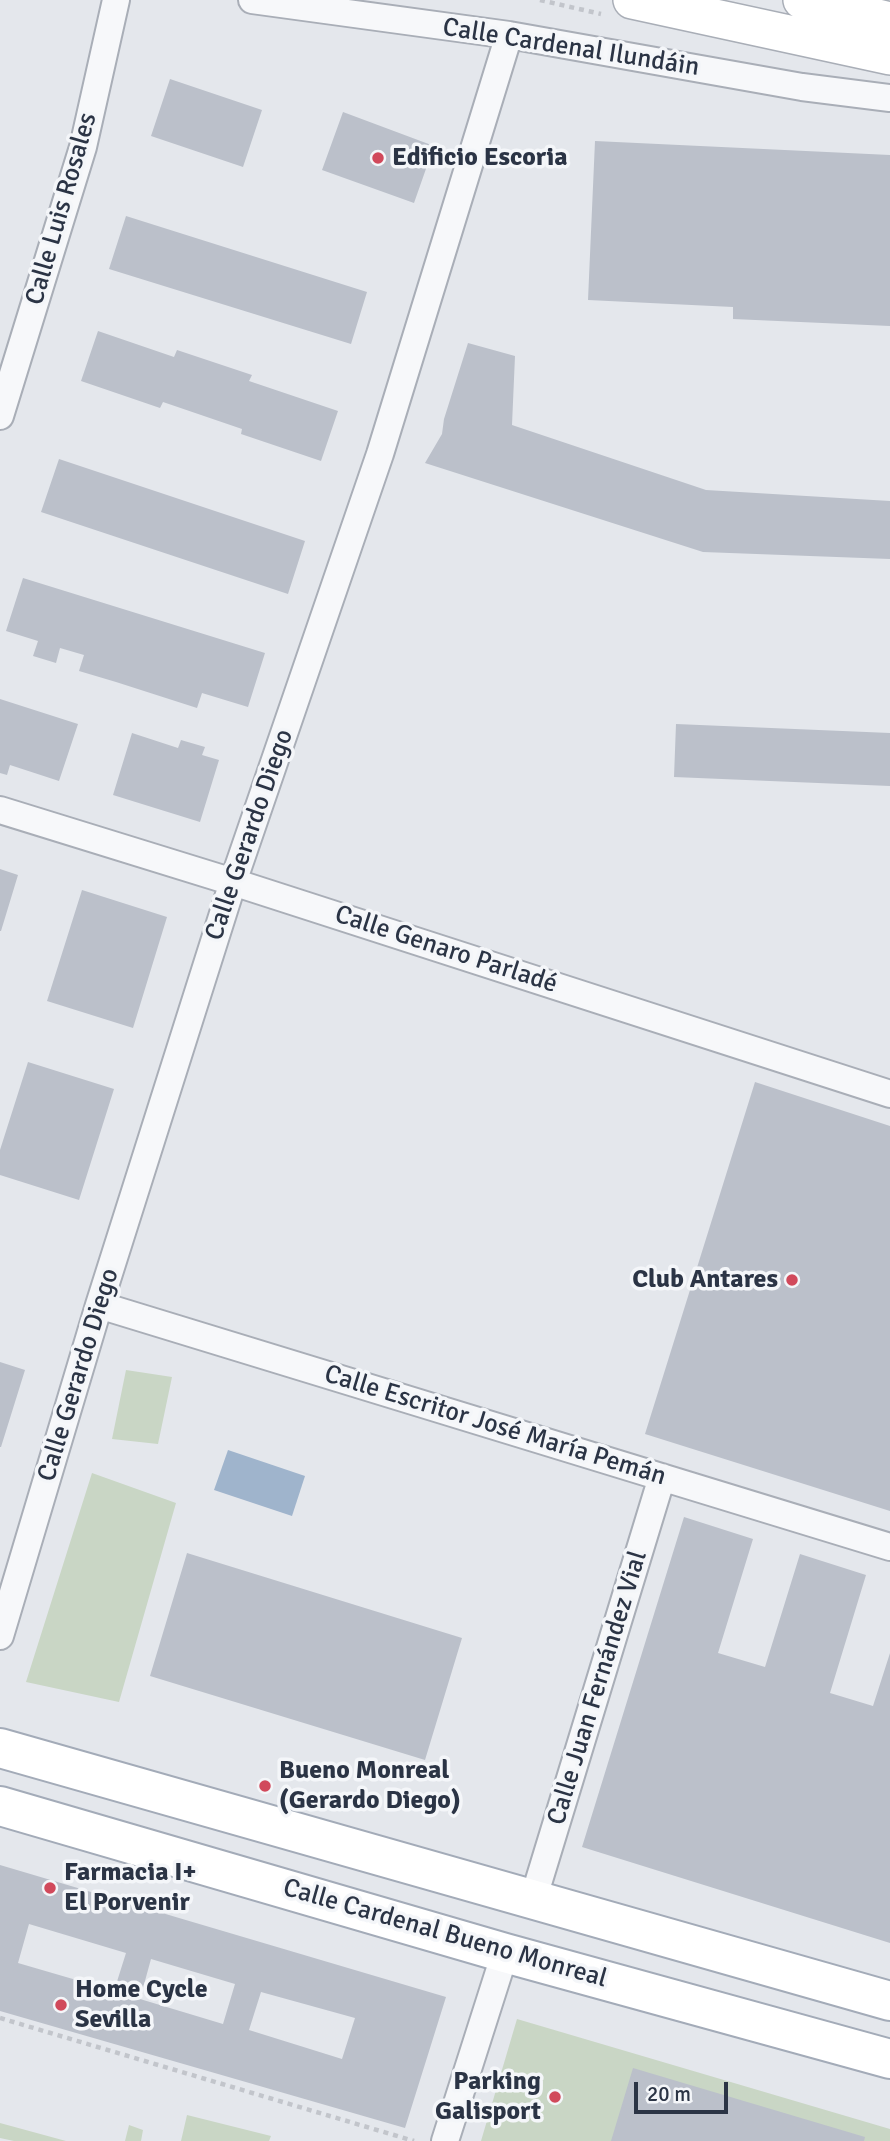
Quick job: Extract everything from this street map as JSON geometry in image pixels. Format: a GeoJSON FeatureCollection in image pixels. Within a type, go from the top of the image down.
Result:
{"type":"FeatureCollection","features":[{"type":"Feature","properties":{"kind":"main road","name":"Calle Cardenal Ilundáin"},"geometry":{"type":"LineString","coordinates":[[632,0],[890,55]]}},
{"type":"Feature","properties":{"kind":"main road"},"geometry":{"type":"LineString","coordinates":[[802,0],[835,4],[890,22]]}},
{"type":"Feature","properties":{"kind":"main road"},"geometry":{"type":"LineString","coordinates":[[0,1748],[890,2001]]}},
{"type":"Feature","properties":{"kind":"main road","name":"Calle Cardenal Bueno Monreal"},"geometry":{"type":"LineString","coordinates":[[0,1806],[505,1953],[890,2059]]}},
{"type":"Feature","properties":{"kind":"street","name":"Calle Luis Rosales"},"geometry":{"type":"LineString","coordinates":[[0,416],[83,147],[116,0]]}},
{"type":"Feature","properties":{"kind":"street","name":"Calle Cardenal Ilundáin"},"geometry":{"type":"LineString","coordinates":[[252,0],[509,35],[802,87],[890,98]]}},
{"type":"Feature","properties":{"kind":"street","name":"Calle Gerardo Diego"},"geometry":{"type":"LineString","coordinates":[[0,1636],[99,1305],[233,882],[380,454],[509,35]]}},
{"type":"Feature","properties":{"kind":"street","name":"Calle Genaro Parladé"},"geometry":{"type":"LineString","coordinates":[[0,810],[233,882],[890,1094]]}},
{"type":"Feature","properties":{"kind":"street","name":"Calle Escritor José María Pemán"},"geometry":{"type":"LineString","coordinates":[[99,1305],[890,1547]]}},
{"type":"Feature","properties":{"kind":"street","name":"Calle Juan Fernández Vial"},"geometry":{"type":"LineString","coordinates":[[533,1900],[662,1477]]}},
{"type":"Feature","properties":{"kind":"street"},"geometry":{"type":"LineString","coordinates":[[445,2141],[505,1953]]}},
{"type":"Feature","properties":{"kind":"path"},"geometry":{"type":"LineString","coordinates":[[0,2018],[414,2141]]}},
{"type":"Feature","properties":{"kind":"green space"},"geometry":{"type":"Polygon","coordinates":[[[126,1370],[172,1377],[158,1444],[112,1439],[126,1370]]]}},
{"type":"Feature","properties":{"kind":"green space"},"geometry":{"type":"Polygon","coordinates":[[[92,1473],[176,1503],[119,1702],[26,1682],[92,1473]]]}},
{"type":"Feature","properties":{"kind":"green space"},"geometry":{"type":"Polygon","coordinates":[[[517,2019],[890,2129],[890,2141],[481,2141],[517,2019]]]}},
{"type":"Feature","properties":{"kind":"green space"},"geometry":{"type":"Polygon","coordinates":[[[187,2115],[271,2136],[269,2141],[181,2141],[187,2115]]]}},
{"type":"Feature","properties":{"kind":"green space"},"geometry":{"type":"Polygon","coordinates":[[[0,2123],[66,2141],[14,2141],[0,2138],[0,2123]]]}},
{"type":"Feature","properties":{"kind":"green space"},"geometry":{"type":"Polygon","coordinates":[[[129,2125],[143,2130],[141,2141],[125,2141],[129,2125]]]}},
{"type":"Feature","properties":{"kind":"water"},"geometry":{"type":"Polygon","coordinates":[[[228,1450],[305,1476],[292,1516],[214,1490],[228,1450]]]}},
{"type":"Feature","properties":{"kind":"building"},"geometry":{"type":"Polygon","coordinates":[[[170,79],[262,110],[243,167],[151,136],[170,79]]]}},
{"type":"Feature","properties":{"kind":"building","name":"Edificio Escoria"},"geometry":{"type":"Polygon","coordinates":[[[343,112],[434,146],[414,203],[322,170],[343,112]]]}},
{"type":"Feature","properties":{"kind":"building"},"geometry":{"type":"Polygon","coordinates":[[[595,141],[890,155],[890,326],[733,319],[733,307],[588,300],[595,141]]]}},
{"type":"Feature","properties":{"kind":"building"},"geometry":{"type":"Polygon","coordinates":[[[126,216],[367,292],[351,344],[109,269],[126,216]]]}},
{"type":"Feature","properties":{"kind":"building"},"geometry":{"type":"Polygon","coordinates":[[[98,331],[174,357],[177,350],[252,375],[249,381],[338,411],[321,461],[241,434],[242,429],[163,402],[160,408],[81,381],[98,331]]]}},
{"type":"Feature","properties":{"kind":"building"},"geometry":{"type":"Polygon","coordinates":[[[468,343],[515,356],[512,425],[706,490],[890,501],[890,559],[703,552],[425,463],[442,434],[444,419],[468,343]]]}},
{"type":"Feature","properties":{"kind":"building"},"geometry":{"type":"Polygon","coordinates":[[[59,459],[305,541],[288,594],[41,512],[59,459]]]}},
{"type":"Feature","properties":{"kind":"building"},"geometry":{"type":"Polygon","coordinates":[[[23,578],[265,653],[248,707],[202,693],[197,708],[79,671],[84,655],[60,648],[56,663],[33,656],[38,641],[6,631],[23,578]]]}},
{"type":"Feature","properties":{"kind":"building"},"geometry":{"type":"Polygon","coordinates":[[[0,699],[78,724],[59,781],[10,765],[7,775],[0,773],[0,699]]]}},
{"type":"Feature","properties":{"kind":"building"},"geometry":{"type":"Polygon","coordinates":[[[676,724],[890,733],[890,786],[674,777],[676,724]]]}},
{"type":"Feature","properties":{"kind":"building"},"geometry":{"type":"Polygon","coordinates":[[[132,733],[178,748],[181,740],[205,747],[202,755],[219,760],[200,822],[113,795],[132,733]]]}},
{"type":"Feature","properties":{"kind":"building"},"geometry":{"type":"Polygon","coordinates":[[[0,869],[18,875],[1,931],[0,931],[0,869]]]}},
{"type":"Feature","properties":{"kind":"building"},"geometry":{"type":"Polygon","coordinates":[[[82,890],[167,917],[133,1028],[47,1001],[82,890]]]}},
{"type":"Feature","properties":{"kind":"building"},"geometry":{"type":"Polygon","coordinates":[[[28,1062],[114,1089],[79,1200],[0,1175],[0,1150],[28,1062]]]}},
{"type":"Feature","properties":{"kind":"building","name":"Club Antares"},"geometry":{"type":"Polygon","coordinates":[[[755,1082],[890,1126],[890,1511],[645,1434],[755,1082]]]}},
{"type":"Feature","properties":{"kind":"building"},"geometry":{"type":"Polygon","coordinates":[[[0,1362],[25,1370],[1,1447],[0,1447],[0,1362]]]}},
{"type":"Feature","properties":{"kind":"building"},"geometry":{"type":"Polygon","coordinates":[[[684,1517],[753,1539],[718,1653],[765,1667],[800,1554],[866,1575],[830,1693],[873,1706],[890,1653],[890,1943],[582,1847],[684,1517]]]}},
{"type":"Feature","properties":{"kind":"building"},"geometry":{"type":"Polygon","coordinates":[[[187,1553],[462,1638],[425,1760],[150,1676],[187,1553]]]}},
{"type":"Feature","properties":{"kind":"building"},"geometry":{"type":"Polygon","coordinates":[[[0,1865],[446,1997],[405,2128],[0,2011],[0,1865]],[[29,1924],[18,1963],[114,1991],[126,1953],[29,1924]],[[151,1959],[140,1999],[223,2024],[235,1984],[151,1959]],[[261,1992],[249,2030],[342,2059],[355,2018],[261,1992]]]}},
{"type":"Feature","properties":{"kind":"building"},"geometry":{"type":"Polygon","coordinates":[[[633,2068],[865,2137],[864,2141],[611,2141],[633,2068]]]}},
{"type":"Feature","properties":{"kind":"place","name":"Edificio Escoria"},"geometry":{"type":"Point","coordinates":[378,158]}},
{"type":"Feature","properties":{"kind":"place","name":"Club Antares"},"geometry":{"type":"Point","coordinates":[792,1280]}},
{"type":"Feature","properties":{"kind":"place","name":"Bueno Monreal (Gerardo Diego)"},"geometry":{"type":"Point","coordinates":[265,1786]}},
{"type":"Feature","properties":{"kind":"place","name":"Farmacia I+ El Porvenir"},"geometry":{"type":"Point","coordinates":[50,1888]}},
{"type":"Feature","properties":{"kind":"place","name":"Home Cycle Sevilla"},"geometry":{"type":"Point","coordinates":[61,2005]}},
{"type":"Feature","properties":{"kind":"place","name":"Parking Galisport"},"geometry":{"type":"Point","coordinates":[555,2097]}}]}
